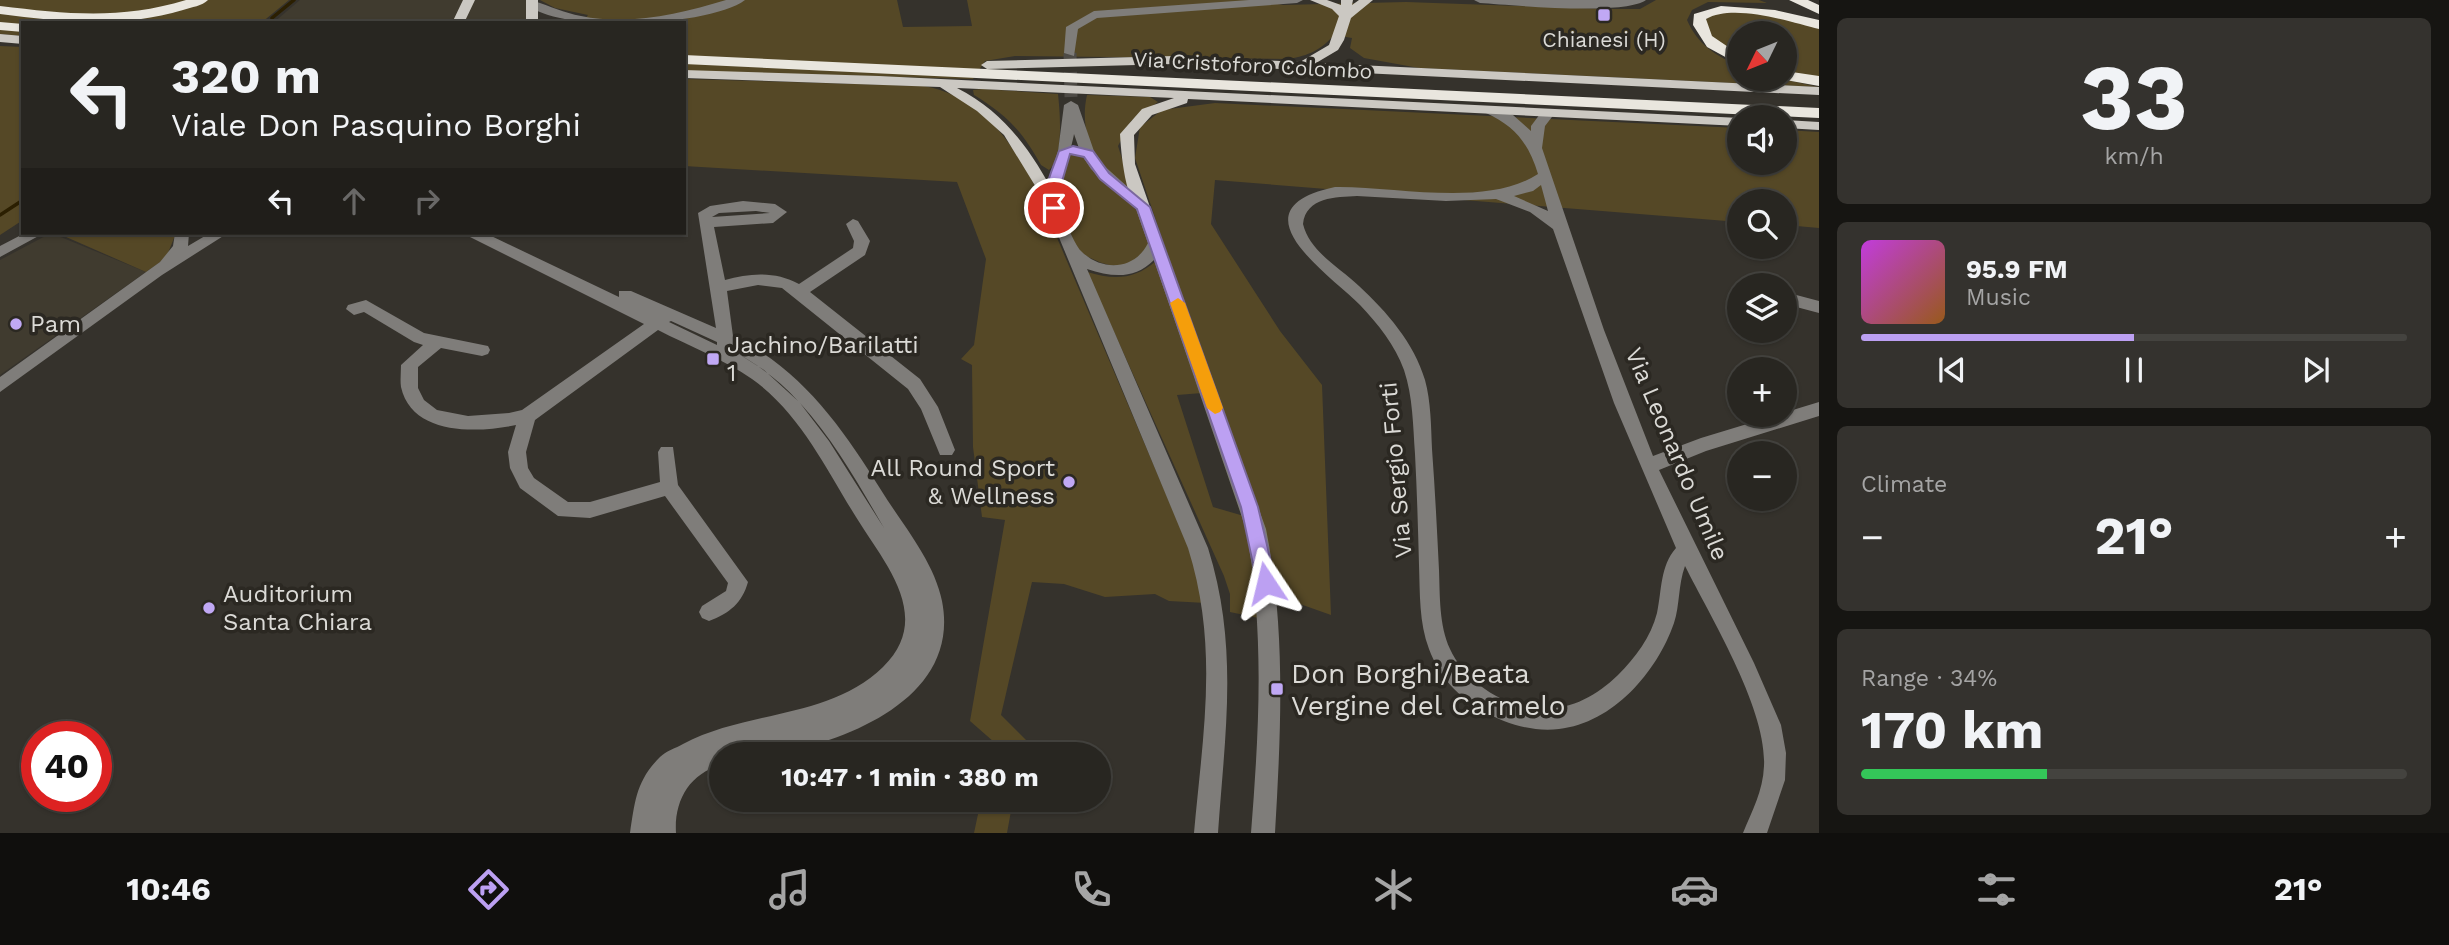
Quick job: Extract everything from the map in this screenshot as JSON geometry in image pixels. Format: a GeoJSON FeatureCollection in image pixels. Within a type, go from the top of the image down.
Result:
{"type":"FeatureCollection","features":[{"type":"Feature","properties":{"kind":"highway"},"geometry":{"type":"LineString","coordinates":[[82,20],[155,14],[201,0]]}},
{"type":"Feature","properties":{"kind":"highway"},"geometry":{"type":"LineString","coordinates":[[1772,0],[1819,23]]}},
{"type":"Feature","properties":{"kind":"highway"},"geometry":{"type":"LineString","coordinates":[[1796,0],[1819,10]]}},
{"type":"Feature","properties":{"kind":"highway"},"geometry":{"type":"LineString","coordinates":[[1727,54],[1715,47],[1702,32],[1699,22],[1704,10],[1721,5],[1746,5],[1819,23]]}},
{"type":"Feature","properties":{"kind":"highway"},"geometry":{"type":"LineString","coordinates":[[0,10],[89,21]]}},
{"type":"Feature","properties":{"kind":"highway"},"geometry":{"type":"LineString","coordinates":[[0,29],[21,32]]}},
{"type":"Feature","properties":{"kind":"highway","name":"Via Cristoforo Colombo"},"geometry":{"type":"LineString","coordinates":[[686,51],[1819,104]]}},
{"type":"Feature","properties":{"kind":"highway","name":"Via Cristoforo Colombo"},"geometry":{"type":"LineString","coordinates":[[686,59],[1819,113]]}},
{"type":"Feature","properties":{"kind":"highway"},"geometry":{"type":"LineString","coordinates":[[853,67],[878,80]]}},
{"type":"Feature","properties":{"kind":"highway"},"geometry":{"type":"LineString","coordinates":[[1797,78],[1819,81]]}},
{"type":"Feature","properties":{"kind":"highway"},"geometry":{"type":"LineString","coordinates":[[1613,103],[1727,119]]}},
{"type":"Feature","properties":{"kind":"main road"},"geometry":{"type":"LineString","coordinates":[[459,21],[469,0]]}},
{"type":"Feature","properties":{"kind":"main road"},"geometry":{"type":"LineString","coordinates":[[1316,0],[1336,7],[1345,16]]}},
{"type":"Feature","properties":{"kind":"main road"},"geometry":{"type":"LineString","coordinates":[[1281,65],[1324,57],[1335,48],[1342,37],[1347,0]]}},
{"type":"Feature","properties":{"kind":"main road"},"geometry":{"type":"LineString","coordinates":[[1345,16],[1367,0]]}},
{"type":"Feature","properties":{"kind":"main road"},"geometry":{"type":"LineString","coordinates":[[532,21],[533,3]]}},
{"type":"Feature","properties":{"kind":"main road"},"geometry":{"type":"LineString","coordinates":[[0,38],[21,32]]}},
{"type":"Feature","properties":{"kind":"main road"},"geometry":{"type":"LineString","coordinates":[[1342,37],[1350,54],[1371,64],[1426,73]]}},
{"type":"Feature","properties":{"kind":"main road","name":"Via Cristoforo Colombo"},"geometry":{"type":"LineString","coordinates":[[987,65],[1141,60],[1819,91]]}},
{"type":"Feature","properties":{"kind":"main road","name":"Via Cristoforo Colombo"},"geometry":{"type":"LineString","coordinates":[[686,75],[878,80],[1727,120]]}},
{"type":"Feature","properties":{"kind":"main road"},"geometry":{"type":"LineString","coordinates":[[940,83],[975,102],[1006,127],[1050,199]]}},
{"type":"Feature","properties":{"kind":"main road"},"geometry":{"type":"LineString","coordinates":[[1143,207],[1125,153],[1129,129],[1154,108],[1179,101],[1212,97]]}},
{"type":"Feature","properties":{"kind":"main road"},"geometry":{"type":"LineString","coordinates":[[1797,125],[1819,126]]}},
{"type":"Feature","properties":{"kind":"street"},"geometry":{"type":"LineString","coordinates":[[570,21],[658,21],[739,0]]}},
{"type":"Feature","properties":{"kind":"street"},"geometry":{"type":"LineString","coordinates":[[1070,53],[1072,27],[1089,16],[1297,0]]}},
{"type":"Feature","properties":{"kind":"street"},"geometry":{"type":"LineString","coordinates":[[1480,0],[1604,5],[1640,0]]}},
{"type":"Feature","properties":{"kind":"street"},"geometry":{"type":"LineString","coordinates":[[533,3],[582,19]]}},
{"type":"Feature","properties":{"kind":"street"},"geometry":{"type":"LineString","coordinates":[[1206,833],[1220,665],[1213,595],[1198,548],[1050,199],[1065,151],[1071,101],[1088,154],[1104,176],[1143,207],[1250,507],[1263,561],[1271,664],[1263,833]]}},
{"type":"Feature","properties":{"kind":"street"},"geometry":{"type":"LineString","coordinates":[[1491,110],[1516,122],[1537,146]]}},
{"type":"Feature","properties":{"kind":"street"},"geometry":{"type":"LineString","coordinates":[[1537,146],[1538,125],[1548,113]]}},
{"type":"Feature","properties":{"kind":"street","name":"Via Leonardo Umile"},"geometry":{"type":"LineString","coordinates":[[1537,146],[1560,227],[1649,466],[1742,661],[1773,733],[1776,775],[1755,833]]}},
{"type":"Feature","properties":{"kind":"street"},"geometry":{"type":"LineString","coordinates":[[1065,151],[1088,154]]}},
{"type":"Feature","properties":{"kind":"street","name":"Via Sergio Forti"},"geometry":{"type":"LineString","coordinates":[[1544,177],[1529,189],[1500,197],[1335,192],[1308,202],[1299,210],[1296,220],[1297,231],[1306,247],[1385,324],[1403,349],[1414,373],[1420,409],[1430,587],[1437,640],[1445,660],[1471,690],[1504,711],[1547,720],[1567,719],[1590,711],[1618,690],[1649,653],[1666,617],[1674,566],[1687,550]]}},
{"type":"Feature","properties":{"kind":"street"},"geometry":{"type":"LineString","coordinates":[[1500,197],[1535,208],[1560,227]]}},
{"type":"Feature","properties":{"kind":"street"},"geometry":{"type":"LineString","coordinates":[[706,222],[719,288],[725,348]]}},
{"type":"Feature","properties":{"kind":"street"},"geometry":{"type":"LineString","coordinates":[[799,291],[860,251],[862,241],[853,224]]}},
{"type":"Feature","properties":{"kind":"street"},"geometry":{"type":"LineString","coordinates":[[0,252],[33,235]]}},
{"type":"Feature","properties":{"kind":"street"},"geometry":{"type":"LineString","coordinates":[[157,271],[180,247],[182,235]]}},
{"type":"Feature","properties":{"kind":"street"},"geometry":{"type":"LineString","coordinates":[[0,386],[157,271],[218,235]]}},
{"type":"Feature","properties":{"kind":"street"},"geometry":{"type":"LineString","coordinates":[[477,235],[725,348],[765,362],[799,391],[826,423],[913,601],[915,628],[904,659],[879,689],[847,707],[717,738],[673,760],[649,790],[642,833]]}},
{"type":"Feature","properties":{"kind":"street"},"geometry":{"type":"LineString","coordinates":[[499,235],[663,320]]}},
{"type":"Feature","properties":{"kind":"street"},"geometry":{"type":"LineString","coordinates":[[1070,250],[1094,268],[1119,272],[1144,262],[1156,243]]}},
{"type":"Feature","properties":{"kind":"street"},"geometry":{"type":"LineString","coordinates":[[719,288],[744,281],[774,280],[799,291],[914,384],[929,408],[946,450]]}},
{"type":"Feature","properties":{"kind":"street"},"geometry":{"type":"LineString","coordinates":[[1797,301],[1819,307]]}},
{"type":"Feature","properties":{"kind":"street"},"geometry":{"type":"LineString","coordinates":[[354,309],[366,306],[413,335],[482,350]]}},
{"type":"Feature","properties":{"kind":"street"},"geometry":{"type":"LineString","coordinates":[[438,342],[409,365],[410,392],[422,408],[444,420],[464,424],[491,423],[527,416],[663,320]]}},
{"type":"Feature","properties":{"kind":"street"},"geometry":{"type":"LineString","coordinates":[[1649,466],[1692,448],[1819,409]]}},
{"type":"Feature","properties":{"kind":"street"},"geometry":{"type":"LineString","coordinates":[[527,416],[517,444],[520,471],[531,487],[560,508],[586,510],[669,487]]}},
{"type":"Feature","properties":{"kind":"street"},"geometry":{"type":"LineString","coordinates":[[667,452],[669,487],[738,582],[734,596],[709,612]]}},
{"type":"Feature","properties":{"kind":"street"},"geometry":{"type":"LineString","coordinates":[[664,833],[664,811],[671,792],[696,764],[717,755],[813,735],[851,723],[892,698],[922,664],[933,623],[930,591],[853,481]]}},
{"type":"Feature","properties":{"kind":"shaded area"},"geometry":{"type":"Polygon","coordinates":[[[0,0],[289,0],[263,21],[21,21],[21,36],[0,34],[0,0]]]}},
{"type":"Feature","properties":{"kind":"shaded area"},"geometry":{"type":"Polygon","coordinates":[[[300,0],[526,0],[528,7],[526,21],[275,21],[300,0]]]}},
{"type":"Feature","properties":{"kind":"shaded area"},"geometry":{"type":"Polygon","coordinates":[[[540,0],[897,0],[903,27],[972,26],[967,0],[1257,0],[1283,5],[1406,2],[1607,9],[1640,9],[1656,0],[1759,0],[1767,3],[1708,2],[1692,10],[1687,20],[1691,29],[1708,48],[1727,60],[1727,83],[1419,68],[1364,58],[1350,48],[1352,38],[1334,35],[1314,52],[1289,59],[1015,56],[985,61],[973,79],[686,71],[686,21],[584,21],[588,15],[555,8],[540,0]]]}},
{"type":"Feature","properties":{"kind":"shaded area"},"geometry":{"type":"Polygon","coordinates":[[[1731,7],[1759,9],[1819,27],[1819,78],[1797,74],[1797,21],[1727,21],[1727,51],[1712,40],[1705,22],[1708,15],[1731,7]]]}},
{"type":"Feature","properties":{"kind":"shaded area"},"geometry":{"type":"Polygon","coordinates":[[[0,46],[21,47],[21,221],[0,235],[0,46]]]}},
{"type":"Feature","properties":{"kind":"shaded area","name":"All Round Sport & Wellness"},"geometry":{"type":"Polygon","coordinates":[[[686,79],[924,86],[944,91],[962,100],[991,122],[1015,152],[1035,186],[1197,567],[1206,603],[1169,601],[1155,594],[1105,597],[1064,584],[1032,582],[1001,715],[1028,742],[994,742],[970,721],[1005,520],[982,517],[973,447],[972,365],[961,359],[974,345],[986,259],[957,182],[686,166],[686,79]]]}},
{"type":"Feature","properties":{"kind":"shaded area"},"geometry":{"type":"Polygon","coordinates":[[[1797,82],[1819,87],[1797,86],[1797,82]]]}},
{"type":"Feature","properties":{"kind":"shaded area"},"geometry":{"type":"Polygon","coordinates":[[[973,90],[1058,94],[1059,145],[1049,170],[1041,165],[1013,125],[974,95],[973,90]]]}},
{"type":"Feature","properties":{"kind":"shaded area"},"geometry":{"type":"Polygon","coordinates":[[[1087,95],[1150,97],[1158,102],[1131,121],[1118,146],[1132,190],[1109,173],[1093,150],[1085,124],[1087,95]]]}},
{"type":"Feature","properties":{"kind":"shaded area"},"geometry":{"type":"Polygon","coordinates":[[[1215,103],[1727,127],[1727,175],[1797,175],[1797,131],[1819,132],[1819,228],[1797,226],[1797,189],[1727,189],[1727,221],[1215,180],[1211,224],[1280,331],[1322,385],[1331,615],[1283,598],[1135,158],[1140,127],[1162,110],[1215,103]]]}},
{"type":"Feature","properties":{"kind":"shaded area"},"geometry":{"type":"Polygon","coordinates":[[[1075,153],[1083,157],[1139,210],[1151,242],[1134,261],[1125,265],[1105,264],[1074,249],[1056,199],[1069,155],[1075,153]]]}},
{"type":"Feature","properties":{"kind":"shaded area"},"geometry":{"type":"Polygon","coordinates":[[[47,235],[56,235],[146,272],[0,375],[0,260],[47,235]]]}},
{"type":"Feature","properties":{"kind":"shaded area"},"geometry":{"type":"Polygon","coordinates":[[[62,235],[175,235],[166,258],[146,272],[62,235]]]}},
{"type":"Feature","properties":{"kind":"shaded area"},"geometry":{"type":"Polygon","coordinates":[[[1156,261],[1202,393],[1177,395],[1213,507],[1244,516],[1256,557],[1263,619],[1230,612],[1230,594],[1224,576],[1087,272],[1123,277],[1140,272],[1156,261]]]}},
{"type":"Feature","properties":{"kind":"shaded area"},"geometry":{"type":"Polygon","coordinates":[[[978,812],[1011,812],[1007,833],[974,833],[978,812]]]}},
{"type":"Feature","properties":{"kind":"waterway"},"geometry":{"type":"LineString","coordinates":[[272,18],[294,0]]}},
{"type":"Feature","properties":{"kind":"waterway"},"geometry":{"type":"LineString","coordinates":[[0,215],[21,201]]}},
{"type":"Feature","properties":{"kind":"tunnel"},"geometry":{"type":"LineString","coordinates":[[1070,53],[1071,97]]}},
{"type":"Feature","properties":{"kind":"slow traffic"},"geometry":{"type":"LineString","coordinates":[[1178,303],[1215,408]]}},
{"type":"Feature","properties":{"kind":"place","name":"Chianesi (H)"},"geometry":{"type":"Point","coordinates":[1604,15]}},
{"type":"Feature","properties":{"kind":"place","name":"Pam"},"geometry":{"type":"Point","coordinates":[16,324]}},
{"type":"Feature","properties":{"kind":"place","name":"Jachino/Barilatti 1"},"geometry":{"type":"Point","coordinates":[713,359]}},
{"type":"Feature","properties":{"kind":"place","name":"All Round Sport & Wellness"},"geometry":{"type":"Point","coordinates":[1069,482]}},
{"type":"Feature","properties":{"kind":"place","name":"Auditorium Santa Chiara"},"geometry":{"type":"Point","coordinates":[209,608]}},
{"type":"Feature","properties":{"kind":"place","name":"Don Borghi/Beata Vergine del Carmelo"},"geometry":{"type":"Point","coordinates":[1277,689]}},
{"type":"Feature","properties":{"kind":"route"},"geometry":{"type":"LineString","coordinates":[[1054,208],[1050,199],[1065,151],[1073,150],[1088,154],[1104,176],[1143,207],[1250,507],[1261,549],[1266,583]]}}]}
